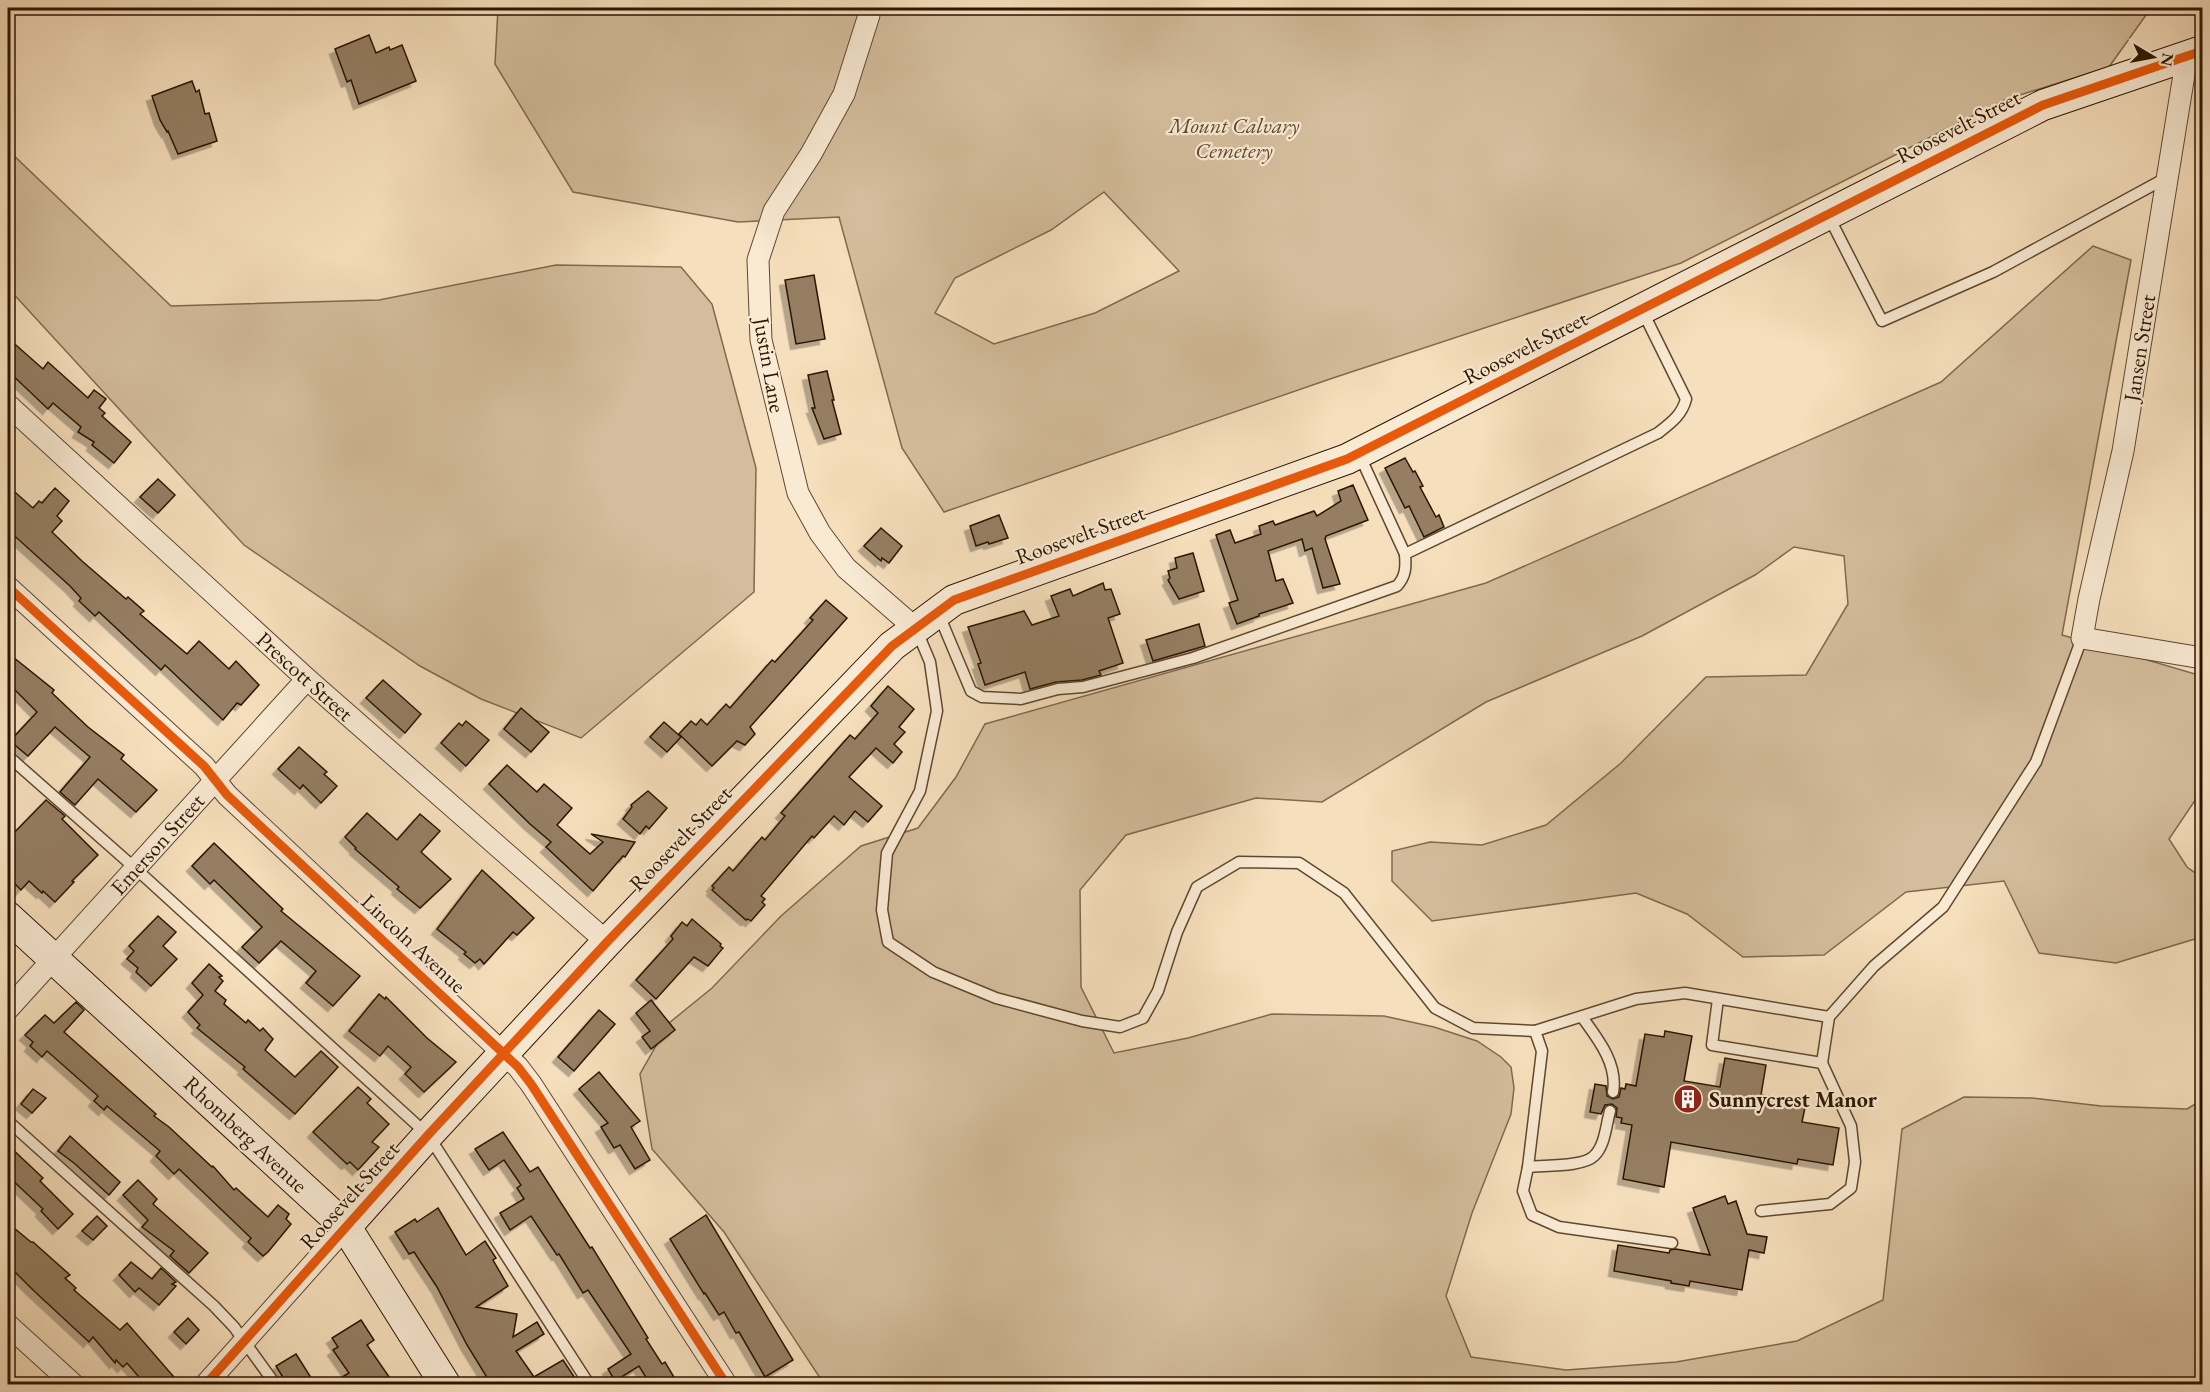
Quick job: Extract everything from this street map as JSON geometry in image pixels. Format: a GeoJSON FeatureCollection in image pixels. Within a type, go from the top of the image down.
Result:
{"type":"FeatureCollection","features":[{"type":"Feature","properties":{"kind":"street","name":"Justin Lane"},"geometry":{"type":"LineString","coordinates":[[868,8],[869,15],[844,94],[811,154],[774,211],[758,260],[760,340],[798,493],[820,533],[846,568],[927,620]]}},
{"type":"Feature","properties":{"kind":"street","name":"Roosevelt Street"},"geometry":{"type":"LineString","coordinates":[[206,1384],[428,1135],[607,942],[892,646],[954,600],[1347,459],[2043,105],[2195,53]]}},
{"type":"Feature","properties":{"kind":"street","name":"Jansen Street"},"geometry":{"type":"LineString","coordinates":[[2082,638],[2123,451],[2166,178],[2195,53]]}},
{"type":"Feature","properties":{"kind":"street","name":"Prescott Street"},"geometry":{"type":"LineString","coordinates":[[8,405],[307,679],[607,942]]}},
{"type":"Feature","properties":{"kind":"street","name":"Lincoln Avenue"},"geometry":{"type":"LineString","coordinates":[[8,587],[204,766],[227,795],[504,1053],[531,1084],[726,1384]]}},
{"type":"Feature","properties":{"kind":"street"},"geometry":{"type":"LineString","coordinates":[[2082,638],[2202,658]]}},
{"type":"Feature","properties":{"kind":"street","name":"Emerson Street"},"geometry":{"type":"LineString","coordinates":[[8,1010],[307,679]]}},
{"type":"Feature","properties":{"kind":"street","name":"Rhomberg Avenue"},"geometry":{"type":"LineString","coordinates":[[8,917],[346,1227],[445,1384]]}},
{"type":"Feature","properties":{"kind":"street"},"geometry":{"type":"LineString","coordinates":[[8,1325],[74,1384]]}},
{"type":"Feature","properties":{"kind":"lane"},"geometry":{"type":"LineString","coordinates":[[1828,214],[1882,321],[1993,272],[2166,178]]}},
{"type":"Feature","properties":{"kind":"lane"},"geometry":{"type":"LineString","coordinates":[[1405,554],[1658,432],[1674,421],[1683,410],[1686,399],[1642,309]]}},
{"type":"Feature","properties":{"kind":"lane"},"geometry":{"type":"LineString","coordinates":[[927,620],[971,691],[982,697],[1021,699],[1058,689],[1083,687],[1193,658],[1373,595],[1396,586],[1404,578],[1405,554],[1359,453]]}},
{"type":"Feature","properties":{"kind":"lane"},"geometry":{"type":"LineString","coordinates":[[927,620],[937,711],[920,791],[886,853],[882,910],[888,942],[933,972],[996,998],[1082,1021],[1120,1027],[1143,1018],[1158,991],[1177,932],[1197,887],[1239,862],[1299,863],[1344,893],[1435,1008],[1473,1029],[1535,1031],[1636,999],[1685,993],[1829,1017]]}},
{"type":"Feature","properties":{"kind":"lane"},"geometry":{"type":"LineString","coordinates":[[1761,1211],[1830,1204],[1851,1188],[1855,1162],[1851,1126],[1822,1063],[1829,1017],[1874,966],[1943,907],[2036,762],[2082,638]]}},
{"type":"Feature","properties":{"kind":"lane"},"geometry":{"type":"LineString","coordinates":[[8,756],[136,869],[428,1135],[589,1384]]}},
{"type":"Feature","properties":{"kind":"lane"},"geometry":{"type":"LineString","coordinates":[[1718,999],[1712,1045],[1822,1063]]}},
{"type":"Feature","properties":{"kind":"lane"},"geometry":{"type":"LineString","coordinates":[[1582,1017],[1599,1040],[1610,1063],[1615,1080],[1613,1092]]}},
{"type":"Feature","properties":{"kind":"lane"},"geometry":{"type":"LineString","coordinates":[[1535,1031],[1542,1051],[1523,1191],[1532,1215],[1559,1227],[1672,1243]]}},
{"type":"Feature","properties":{"kind":"lane"},"geometry":{"type":"LineString","coordinates":[[1528,1167],[1585,1162],[1595,1155],[1603,1140],[1610,1111]]}},
{"type":"Feature","properties":{"kind":"lane"},"geometry":{"type":"LineString","coordinates":[[8,1120],[214,1306],[245,1342],[275,1384]]}},
{"type":"Feature","properties":{"kind":"green space","name":"Mount Calvary Cemetery"},"geometry":{"type":"Polygon","coordinates":[[[498,8],[2151,8],[2109,67],[2004,100],[1681,263],[1333,378],[944,512],[902,448],[839,217],[738,222],[573,192],[495,64],[498,8]],[[1104,192],[1051,230],[955,278],[935,313],[994,344],[1095,313],[1179,271],[1104,192]]]}},
{"type":"Feature","properties":{"kind":"green space"},"geometry":{"type":"Polygon","coordinates":[[[8,150],[171,306],[379,300],[556,265],[681,267],[712,304],[756,468],[754,592],[581,738],[481,699],[420,666],[244,545],[8,288],[8,150]]]}},
{"type":"Feature","properties":{"kind":"green space"},"geometry":{"type":"Polygon","coordinates":[[[2093,246],[2131,260],[2062,635],[2202,676],[2202,790],[2169,839],[2187,867],[2202,878],[2202,932],[2198,938],[2116,963],[2039,953],[2004,881],[1906,892],[1824,955],[1743,957],[1687,914],[1636,893],[1432,921],[1392,881],[1392,851],[1430,842],[1482,845],[1546,825],[1621,763],[1706,677],[1806,675],[1848,604],[1844,556],[1794,547],[1755,575],[1642,636],[1486,702],[1322,802],[1256,798],[1126,835],[1080,890],[1081,987],[1114,1053],[1188,1038],[1272,1014],[1384,1016],[1434,1027],[1477,1041],[1501,1057],[1511,1067],[1514,1088],[1511,1114],[1472,1213],[1446,1296],[1471,1357],[1566,1370],[1676,1362],[1797,1341],[1883,1300],[1902,1129],[1964,1097],[2032,1098],[2101,1106],[2187,1109],[2202,1100],[2202,1384],[824,1384],[724,1232],[652,1149],[640,1074],[669,1023],[712,988],[781,916],[861,846],[918,828],[956,777],[985,724],[1486,583],[1941,382],[2093,246]]]}},
{"type":"Feature","properties":{"kind":"building"},"geometry":{"type":"Polygon","coordinates":[[[369,35],[376,53],[389,47],[390,50],[402,45],[416,81],[359,104],[351,80],[347,82],[335,49],[369,35]]]}},
{"type":"Feature","properties":{"kind":"building"},"geometry":{"type":"Polygon","coordinates":[[[192,81],[196,92],[199,90],[205,114],[209,113],[217,141],[178,154],[168,131],[160,120],[152,96],[192,81]]]}},
{"type":"Feature","properties":{"kind":"building"},"geometry":{"type":"Polygon","coordinates":[[[814,275],[825,339],[796,344],[785,280],[814,275]]]}},
{"type":"Feature","properties":{"kind":"building"},"geometry":{"type":"Polygon","coordinates":[[[8,338],[43,369],[48,362],[88,398],[94,390],[106,399],[99,408],[105,413],[102,416],[131,442],[114,463],[92,445],[94,442],[78,432],[81,427],[53,403],[48,409],[8,371],[8,338]]]}},
{"type":"Feature","properties":{"kind":"building"},"geometry":{"type":"Polygon","coordinates":[[[827,371],[841,434],[824,439],[812,408],[815,408],[808,375],[827,371]]]}},
{"type":"Feature","properties":{"kind":"building"},"geometry":{"type":"Polygon","coordinates":[[[1405,458],[1413,472],[1415,471],[1423,486],[1420,487],[1436,517],[1439,515],[1444,527],[1424,537],[1409,506],[1405,508],[1385,468],[1405,458]]]}},
{"type":"Feature","properties":{"kind":"building"},"geometry":{"type":"Polygon","coordinates":[[[158,479],[175,495],[158,513],[140,497],[158,479]]]}},
{"type":"Feature","properties":{"kind":"building"},"geometry":{"type":"Polygon","coordinates":[[[1353,485],[1368,520],[1326,536],[1325,539],[1340,584],[1323,588],[1312,548],[1305,551],[1302,539],[1268,551],[1276,581],[1283,579],[1293,603],[1237,624],[1229,603],[1238,600],[1216,535],[1230,530],[1235,543],[1261,534],[1259,526],[1273,521],[1275,525],[1314,511],[1317,516],[1341,501],[1338,491],[1353,485]]]}},
{"type":"Feature","properties":{"kind":"building"},"geometry":{"type":"Polygon","coordinates":[[[8,486],[33,508],[39,501],[42,503],[55,488],[69,501],[57,516],[62,521],[52,532],[82,561],[126,599],[128,597],[144,611],[140,614],[187,654],[199,641],[229,669],[236,661],[259,685],[241,705],[237,703],[223,720],[165,665],[161,670],[99,612],[95,616],[79,601],[81,598],[70,586],[8,530],[8,486]]]}},
{"type":"Feature","properties":{"kind":"building"},"geometry":{"type":"Polygon","coordinates":[[[999,515],[1008,538],[976,546],[970,526],[999,515]]]}},
{"type":"Feature","properties":{"kind":"building"},"geometry":{"type":"Polygon","coordinates":[[[881,528],[902,546],[889,563],[882,558],[881,561],[864,546],[881,528]]]}},
{"type":"Feature","properties":{"kind":"building"},"geometry":{"type":"Polygon","coordinates":[[[1193,553],[1204,591],[1179,599],[1168,580],[1170,578],[1168,571],[1177,568],[1175,558],[1193,553]]]}},
{"type":"Feature","properties":{"kind":"building"},"geometry":{"type":"Polygon","coordinates":[[[1103,583],[1105,590],[1111,589],[1120,614],[1108,618],[1123,663],[1099,671],[1101,675],[1082,680],[1056,682],[1030,689],[1025,672],[985,685],[978,664],[981,663],[968,627],[1024,611],[1032,625],[1059,616],[1051,596],[1070,589],[1073,596],[1103,583]]]}},
{"type":"Feature","properties":{"kind":"building"},"geometry":{"type":"Polygon","coordinates":[[[826,600],[847,618],[750,727],[755,734],[745,745],[737,741],[712,766],[679,734],[691,721],[696,725],[701,719],[707,725],[726,704],[730,708],[772,660],[775,662],[813,620],[810,618],[826,600]]]}},
{"type":"Feature","properties":{"kind":"building"},"geometry":{"type":"Polygon","coordinates":[[[1199,624],[1205,646],[1153,661],[1146,640],[1199,624]]]}},
{"type":"Feature","properties":{"kind":"building"},"geometry":{"type":"Polygon","coordinates":[[[8,653],[54,690],[52,693],[88,727],[124,755],[121,759],[157,790],[136,812],[98,779],[75,805],[60,792],[90,757],[55,727],[28,756],[10,741],[37,712],[8,683],[8,653]]]}},
{"type":"Feature","properties":{"kind":"building"},"geometry":{"type":"Polygon","coordinates":[[[383,680],[421,714],[405,733],[366,698],[383,680]]]}},
{"type":"Feature","properties":{"kind":"building"},"geometry":{"type":"Polygon","coordinates":[[[888,686],[914,709],[899,727],[905,732],[894,744],[902,752],[893,763],[876,748],[849,777],[882,806],[868,822],[855,811],[844,825],[834,816],[814,838],[812,836],[761,896],[765,899],[762,902],[765,905],[751,921],[746,920],[712,890],[714,888],[712,886],[729,867],[733,871],[762,837],[765,840],[785,816],[781,813],[850,735],[855,739],[878,713],[871,706],[888,686]]]}},
{"type":"Feature","properties":{"kind":"building"},"geometry":{"type":"Polygon","coordinates":[[[521,708],[549,732],[531,752],[504,729],[521,708]]]}},
{"type":"Feature","properties":{"kind":"building"},"geometry":{"type":"Polygon","coordinates":[[[466,721],[489,740],[466,766],[441,743],[459,723],[462,726],[466,721]]]}},
{"type":"Feature","properties":{"kind":"building"},"geometry":{"type":"Polygon","coordinates":[[[664,722],[681,737],[667,752],[650,737],[664,722]]]}},
{"type":"Feature","properties":{"kind":"building"},"geometry":{"type":"Polygon","coordinates":[[[299,747],[327,772],[324,774],[337,786],[321,803],[303,785],[300,789],[278,769],[299,747]]]}},
{"type":"Feature","properties":{"kind":"building"},"geometry":{"type":"Polygon","coordinates":[[[507,765],[537,792],[544,784],[572,808],[557,825],[590,854],[603,842],[591,834],[635,842],[625,857],[623,856],[593,891],[546,847],[551,842],[489,784],[507,765]]]}},
{"type":"Feature","properties":{"kind":"building"},"geometry":{"type":"Polygon","coordinates":[[[648,791],[667,808],[649,829],[646,826],[640,834],[623,819],[632,807],[631,805],[648,791]]]}},
{"type":"Feature","properties":{"kind":"building"},"geometry":{"type":"Polygon","coordinates":[[[46,800],[65,816],[62,819],[98,855],[55,902],[29,881],[21,890],[8,877],[8,839],[46,800]]]}},
{"type":"Feature","properties":{"kind":"building"},"geometry":{"type":"Polygon","coordinates":[[[367,813],[397,840],[420,814],[440,831],[421,852],[451,879],[420,908],[397,889],[399,887],[355,849],[345,837],[367,813]]]}},
{"type":"Feature","properties":{"kind":"building"},"geometry":{"type":"Polygon","coordinates":[[[214,843],[283,909],[281,911],[360,976],[333,1006],[306,983],[316,971],[281,941],[259,963],[242,947],[262,927],[214,880],[210,884],[192,866],[214,843]]]}},
{"type":"Feature","properties":{"kind":"building"},"geometry":{"type":"Polygon","coordinates":[[[482,870],[534,918],[517,935],[513,932],[484,964],[480,959],[475,963],[464,954],[466,952],[437,929],[482,870]]]}},
{"type":"Feature","properties":{"kind":"building"},"geometry":{"type":"Polygon","coordinates":[[[158,916],[176,932],[163,946],[177,959],[151,986],[136,972],[138,968],[127,959],[134,951],[129,946],[158,916]]]}},
{"type":"Feature","properties":{"kind":"building"},"geometry":{"type":"Polygon","coordinates":[[[692,919],[723,948],[708,966],[694,957],[656,999],[636,980],[673,939],[671,936],[682,922],[687,926],[692,919]]]}},
{"type":"Feature","properties":{"kind":"building"},"geometry":{"type":"Polygon","coordinates":[[[209,964],[222,976],[219,977],[223,981],[215,991],[226,1000],[224,1004],[246,1023],[248,1020],[260,1031],[263,1028],[273,1039],[265,1050],[295,1077],[321,1051],[338,1067],[295,1114],[243,1069],[245,1067],[197,1028],[200,1025],[188,1012],[203,995],[192,983],[209,964]]]}},
{"type":"Feature","properties":{"kind":"building"},"geometry":{"type":"Polygon","coordinates":[[[379,994],[385,999],[386,997],[427,1038],[456,1062],[424,1092],[405,1074],[411,1067],[388,1046],[380,1056],[349,1031],[379,994]]]}},
{"type":"Feature","properties":{"kind":"building"},"geometry":{"type":"Polygon","coordinates":[[[651,1000],[675,1030],[651,1049],[642,1037],[650,1031],[636,1013],[651,1000]]]}},
{"type":"Feature","properties":{"kind":"building"},"geometry":{"type":"Polygon","coordinates":[[[76,1002],[84,1010],[64,1032],[156,1114],[154,1116],[213,1166],[234,1190],[236,1188],[268,1217],[278,1205],[289,1214],[286,1219],[291,1224],[263,1256],[248,1242],[251,1238],[179,1169],[174,1174],[156,1156],[160,1151],[107,1106],[104,1110],[94,1101],[98,1096],[47,1051],[42,1057],[30,1046],[33,1042],[25,1035],[45,1015],[54,1023],[76,1002]]]}},
{"type":"Feature","properties":{"kind":"building"},"geometry":{"type":"Polygon","coordinates":[[[599,1010],[615,1024],[574,1071],[558,1057],[599,1010]]]}},
{"type":"Feature","properties":{"kind":"building","name":"Sunnycrest Manor"},"geometry":{"type":"Polygon","coordinates":[[[1665,1031],[1692,1036],[1684,1081],[1720,1087],[1725,1058],[1766,1065],[1761,1095],[1806,1103],[1802,1122],[1839,1128],[1833,1165],[1798,1159],[1797,1164],[1671,1142],[1664,1187],[1623,1179],[1632,1125],[1621,1123],[1622,1118],[1616,1117],[1617,1108],[1612,1104],[1605,1105],[1601,1114],[1590,1112],[1595,1084],[1606,1086],[1607,1096],[1613,1099],[1619,1097],[1621,1088],[1625,1089],[1626,1084],[1636,1086],[1645,1034],[1664,1037],[1665,1031]]]}},
{"type":"Feature","properties":{"kind":"building"},"geometry":{"type":"Polygon","coordinates":[[[599,1072],[640,1121],[631,1127],[650,1160],[635,1169],[620,1145],[614,1148],[601,1127],[608,1123],[579,1089],[599,1072]]]}},
{"type":"Feature","properties":{"kind":"building"},"geometry":{"type":"Polygon","coordinates":[[[358,1087],[371,1099],[367,1103],[389,1124],[372,1142],[379,1147],[358,1170],[350,1162],[347,1164],[313,1132],[358,1087]]]}},
{"type":"Feature","properties":{"kind":"building"},"geometry":{"type":"Polygon","coordinates":[[[33,1089],[46,1098],[32,1113],[21,1104],[33,1089]]]}},
{"type":"Feature","properties":{"kind":"building"},"geometry":{"type":"Polygon","coordinates":[[[503,1132],[530,1172],[538,1167],[590,1248],[592,1247],[662,1364],[665,1362],[678,1384],[650,1384],[639,1366],[615,1381],[608,1369],[631,1354],[588,1290],[583,1293],[559,1254],[557,1255],[531,1216],[510,1230],[500,1213],[524,1199],[517,1188],[521,1185],[504,1160],[489,1170],[475,1149],[503,1132]]]}},
{"type":"Feature","properties":{"kind":"building"},"geometry":{"type":"Polygon","coordinates":[[[70,1136],[120,1182],[109,1195],[58,1151],[70,1136]]]}},
{"type":"Feature","properties":{"kind":"building"},"geometry":{"type":"Polygon","coordinates":[[[8,1145],[43,1178],[40,1181],[73,1214],[58,1229],[41,1211],[43,1209],[8,1176],[8,1145]]]}},
{"type":"Feature","properties":{"kind":"building"},"geometry":{"type":"Polygon","coordinates":[[[138,1180],[157,1199],[153,1204],[208,1253],[189,1273],[170,1256],[174,1251],[142,1227],[148,1220],[123,1195],[138,1180]]]}},
{"type":"Feature","properties":{"kind":"building"},"geometry":{"type":"Polygon","coordinates":[[[1725,1196],[1728,1204],[1736,1201],[1747,1234],[1767,1237],[1764,1253],[1749,1250],[1742,1290],[1690,1281],[1689,1286],[1614,1271],[1618,1245],[1669,1253],[1670,1250],[1676,1249],[1710,1255],[1693,1208],[1725,1196]]]}},
{"type":"Feature","properties":{"kind":"building"},"geometry":{"type":"Polygon","coordinates":[[[438,1208],[466,1255],[485,1241],[496,1258],[493,1260],[508,1286],[476,1307],[517,1314],[513,1337],[537,1322],[544,1334],[516,1351],[534,1377],[563,1360],[579,1384],[491,1384],[467,1345],[437,1287],[414,1252],[409,1254],[395,1232],[415,1219],[417,1222],[438,1208]]]}},
{"type":"Feature","properties":{"kind":"building"},"geometry":{"type":"Polygon","coordinates":[[[706,1215],[793,1360],[765,1377],[739,1332],[736,1333],[724,1312],[719,1315],[670,1239],[706,1215]]]}},
{"type":"Feature","properties":{"kind":"building"},"geometry":{"type":"Polygon","coordinates":[[[97,1216],[107,1226],[93,1240],[82,1231],[97,1216]]]}},
{"type":"Feature","properties":{"kind":"building"},"geometry":{"type":"Polygon","coordinates":[[[8,1223],[70,1275],[65,1278],[76,1288],[74,1290],[120,1330],[127,1323],[180,1384],[145,1384],[127,1363],[123,1367],[116,1360],[115,1363],[93,1337],[89,1342],[33,1290],[8,1265],[8,1223]]]}},
{"type":"Feature","properties":{"kind":"building"},"geometry":{"type":"Polygon","coordinates":[[[131,1262],[152,1279],[161,1268],[176,1282],[172,1284],[176,1286],[159,1305],[139,1288],[135,1292],[119,1275],[131,1262]]]}},
{"type":"Feature","properties":{"kind":"building"},"geometry":{"type":"Polygon","coordinates":[[[188,1318],[199,1330],[186,1344],[174,1332],[188,1318]]]}},
{"type":"Feature","properties":{"kind":"building"},"geometry":{"type":"Polygon","coordinates":[[[361,1320],[374,1340],[367,1345],[394,1384],[331,1384],[349,1373],[333,1350],[338,1347],[332,1338],[361,1320]]]}},
{"type":"Feature","properties":{"kind":"building"},"geometry":{"type":"Polygon","coordinates":[[[296,1354],[315,1384],[287,1384],[276,1366],[296,1354]]]}},
{"type":"Feature","properties":{"kind":"cycle path"},"geometry":{"type":"LineString","coordinates":[[206,1384],[428,1135],[607,942],[892,646],[954,600],[1347,459],[2043,105],[2202,51]]}},
{"type":"Feature","properties":{"kind":"cycle path"},"geometry":{"type":"LineString","coordinates":[[8,587],[204,766],[227,795],[518,1067],[726,1384]]}},
{"type":"Feature","properties":{"kind":"place","name":"Sunnycrest Manor"},"geometry":{"type":"Point","coordinates":[1688,1099]}}]}
